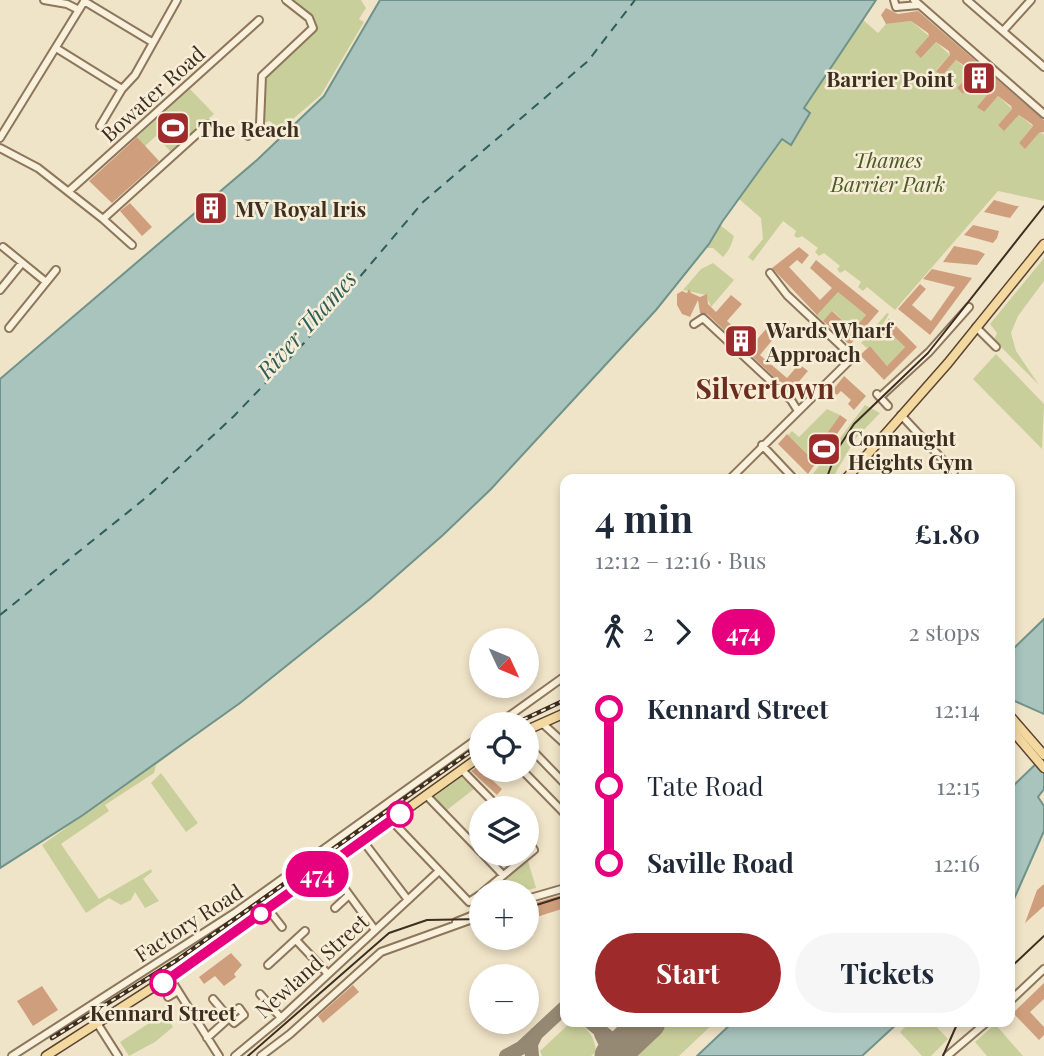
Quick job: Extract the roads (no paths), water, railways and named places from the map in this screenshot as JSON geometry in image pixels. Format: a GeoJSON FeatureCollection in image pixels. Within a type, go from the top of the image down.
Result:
{"type":"FeatureCollection","features":[{"type":"Feature","properties":{"kind":"main road"},"geometry":{"type":"LineString","coordinates":[[850,474],[1044,244]]}},
{"type":"Feature","properties":{"kind":"main road"},"geometry":{"type":"LineString","coordinates":[[539,724],[560,715]]}},
{"type":"Feature","properties":{"kind":"main road"},"geometry":{"type":"LineString","coordinates":[[1015,722],[1044,755]]}},
{"type":"Feature","properties":{"kind":"main road"},"geometry":{"type":"LineString","coordinates":[[1015,735],[1044,768]]}},
{"type":"Feature","properties":{"kind":"main road"},"geometry":{"type":"LineString","coordinates":[[46,1056],[177,973],[469,764]]}},
{"type":"Feature","properties":{"kind":"street"},"geometry":{"type":"LineString","coordinates":[[44,0],[68,4],[79,10]]}},
{"type":"Feature","properties":{"kind":"street"},"geometry":{"type":"LineString","coordinates":[[0,138],[85,0],[152,42]]}},
{"type":"Feature","properties":{"kind":"street"},"geometry":{"type":"LineString","coordinates":[[100,126],[122,89],[135,75],[177,0]]}},
{"type":"Feature","properties":{"kind":"street"},"geometry":{"type":"LineString","coordinates":[[248,136],[260,124],[262,76],[313,28],[309,18],[286,0]]}},
{"type":"Feature","properties":{"kind":"street"},"geometry":{"type":"LineString","coordinates":[[894,0],[897,7],[916,2],[1044,114]]}},
{"type":"Feature","properties":{"kind":"street"},"geometry":{"type":"LineString","coordinates":[[967,0],[1044,67]]}},
{"type":"Feature","properties":{"kind":"street"},"geometry":{"type":"LineString","coordinates":[[1003,31],[1031,0]]}},
{"type":"Feature","properties":{"kind":"street","name":"Bowater Road"},"geometry":{"type":"LineString","coordinates":[[69,191],[259,20]]}},
{"type":"Feature","properties":{"kind":"street"},"geometry":{"type":"LineString","coordinates":[[56,48],[122,89]]}},
{"type":"Feature","properties":{"kind":"street"},"geometry":{"type":"LineString","coordinates":[[103,219],[208,124]]}},
{"type":"Feature","properties":{"kind":"street"},"geometry":{"type":"LineString","coordinates":[[0,148],[38,168],[132,245]]}},
{"type":"Feature","properties":{"kind":"street"},"geometry":{"type":"LineString","coordinates":[[3,247],[46,282]]}},
{"type":"Feature","properties":{"kind":"street"},"geometry":{"type":"LineString","coordinates":[[0,289],[22,263]]}},
{"type":"Feature","properties":{"kind":"street"},"geometry":{"type":"LineString","coordinates":[[9,328],[56,270]]}},
{"type":"Feature","properties":{"kind":"street"},"geometry":{"type":"LineString","coordinates":[[735,474],[848,365],[853,354],[787,295],[770,273]]}},
{"type":"Feature","properties":{"kind":"street"},"geometry":{"type":"LineString","coordinates":[[888,406],[879,396],[929,352],[969,307]]}},
{"type":"Feature","properties":{"kind":"street"},"geometry":{"type":"LineString","coordinates":[[694,324],[703,318],[791,400],[798,411]]}},
{"type":"Feature","properties":{"kind":"street"},"geometry":{"type":"LineString","coordinates":[[976,327],[996,347]]}},
{"type":"Feature","properties":{"kind":"street"},"geometry":{"type":"LineString","coordinates":[[901,415],[954,471]]}},
{"type":"Feature","properties":{"kind":"street"},"geometry":{"type":"LineString","coordinates":[[762,445],[789,474]]}},
{"type":"Feature","properties":{"kind":"street"},"geometry":{"type":"LineString","coordinates":[[515,712],[560,680]]}},
{"type":"Feature","properties":{"kind":"street"},"geometry":{"type":"LineString","coordinates":[[542,723],[560,739]]}},
{"type":"Feature","properties":{"kind":"street","name":"Factory Road"},"geometry":{"type":"LineString","coordinates":[[12,1056],[236,912],[469,745]]}},
{"type":"Feature","properties":{"kind":"street"},"geometry":{"type":"LineString","coordinates":[[539,753],[543,749]]}},
{"type":"Feature","properties":{"kind":"street"},"geometry":{"type":"LineString","coordinates":[[539,757],[560,779]]}},
{"type":"Feature","properties":{"kind":"street"},"geometry":{"type":"LineString","coordinates":[[462,769],[488,796]]}},
{"type":"Feature","properties":{"kind":"street"},"geometry":{"type":"LineString","coordinates":[[534,782],[560,809]]}},
{"type":"Feature","properties":{"kind":"street"},"geometry":{"type":"LineString","coordinates":[[426,795],[469,840]]}},
{"type":"Feature","properties":{"kind":"street"},"geometry":{"type":"LineString","coordinates":[[391,820],[469,902]]}},
{"type":"Feature","properties":{"kind":"street"},"geometry":{"type":"LineString","coordinates":[[363,841],[408,900]]}},
{"type":"Feature","properties":{"kind":"street"},"geometry":{"type":"LineString","coordinates":[[328,866],[375,930]]}},
{"type":"Feature","properties":{"kind":"street"},"geometry":{"type":"LineString","coordinates":[[494,866],[503,875]]}},
{"type":"Feature","properties":{"kind":"street"},"geometry":{"type":"LineString","coordinates":[[497,880],[514,866]]}},
{"type":"Feature","properties":{"kind":"street","name":"Newland Street"},"geometry":{"type":"LineString","coordinates":[[235,1056],[281,1018],[439,871]]}},
{"type":"Feature","properties":{"kind":"street"},"geometry":{"type":"LineString","coordinates":[[539,896],[560,889]]}},
{"type":"Feature","properties":{"kind":"street"},"geometry":{"type":"LineString","coordinates":[[335,908],[349,895]]}},
{"type":"Feature","properties":{"kind":"street"},"geometry":{"type":"LineString","coordinates":[[268,909],[282,926]]}},
{"type":"Feature","properties":{"kind":"street"},"geometry":{"type":"LineString","coordinates":[[261,1056],[290,1034],[381,952],[469,919]]}},
{"type":"Feature","properties":{"kind":"street"},"geometry":{"type":"LineString","coordinates":[[268,965],[305,931]]}},
{"type":"Feature","properties":{"kind":"street"},"geometry":{"type":"LineString","coordinates":[[296,940],[328,974]]}},
{"type":"Feature","properties":{"kind":"street"},"geometry":{"type":"LineString","coordinates":[[1015,996],[1044,969]]}},
{"type":"Feature","properties":{"kind":"street"},"geometry":{"type":"LineString","coordinates":[[173,983],[219,1056]]}},
{"type":"Feature","properties":{"kind":"street"},"geometry":{"type":"LineString","coordinates":[[168,997],[178,991]]}},
{"type":"Feature","properties":{"kind":"street"},"geometry":{"type":"LineString","coordinates":[[260,994],[281,1018]]}},
{"type":"Feature","properties":{"kind":"street"},"geometry":{"type":"LineString","coordinates":[[207,1038],[229,1018],[213,999]]}},
{"type":"Feature","properties":{"kind":"street"},"geometry":{"type":"LineString","coordinates":[[97,1023],[118,1056]]}},
{"type":"Feature","properties":{"kind":"street"},"geometry":{"type":"LineString","coordinates":[[947,1056],[981,1027]]}},
{"type":"Feature","properties":{"kind":"water","name":"River Thames"},"geometry":{"type":"Polygon","coordinates":[[[380,0],[876,0],[804,108],[810,113],[791,145],[782,139],[709,244],[656,310],[491,489],[370,599],[240,703],[83,815],[0,868],[0,379],[257,160],[324,96],[380,0]]]}},
{"type":"Feature","properties":{"kind":"water"},"geometry":{"type":"Polygon","coordinates":[[[1044,619],[1044,714],[1015,701],[1015,647],[1044,619]]]}},
{"type":"Feature","properties":{"kind":"water"},"geometry":{"type":"Polygon","coordinates":[[[1044,756],[1044,789],[1038,797],[1044,806],[1044,831],[1015,897],[1015,784],[1044,756]]]}},
{"type":"Feature","properties":{"kind":"water"},"geometry":{"type":"Polygon","coordinates":[[[728,1027],[894,1027],[862,1056],[697,1056],[728,1027]]]}},
{"type":"Feature","properties":{"kind":"tram line"},"geometry":{"type":"LineString","coordinates":[[828,474],[837,450],[854,424],[928,353],[1044,206]]}},
{"type":"Feature","properties":{"kind":"tram line"},"geometry":{"type":"LineString","coordinates":[[539,904],[560,898]]}},
{"type":"Feature","properties":{"kind":"tram line"},"geometry":{"type":"LineString","coordinates":[[248,1056],[389,933],[427,920],[469,919]]}},
{"type":"Feature","properties":{"kind":"tram line"},"geometry":{"type":"LineString","coordinates":[[1015,963],[1044,936]]}},
{"type":"Feature","properties":{"kind":"tram line"},"geometry":{"type":"LineString","coordinates":[[943,1056],[956,1027]]}},
{"type":"Feature","properties":{"kind":"railway"},"geometry":{"type":"LineString","coordinates":[[539,712],[560,702]]}},
{"type":"Feature","properties":{"kind":"railway"},"geometry":{"type":"LineString","coordinates":[[52,1038],[177,960],[469,753]]}},
{"type":"Feature","properties":{"kind":"place","name":"Barrier Point"},"geometry":{"type":"Point","coordinates":[979,78]}},
{"type":"Feature","properties":{"kind":"place","name":"The Reach"},"geometry":{"type":"Point","coordinates":[173,128]}},
{"type":"Feature","properties":{"kind":"place","name":"MV Royal Iris"},"geometry":{"type":"Point","coordinates":[211,208]}},
{"type":"Feature","properties":{"kind":"place","name":"Wards Wharf Approach"},"geometry":{"type":"Point","coordinates":[741,341]}},
{"type":"Feature","properties":{"kind":"place","name":"Connaught Heights Gym"},"geometry":{"type":"Point","coordinates":[824,449]}},
{"type":"Feature","properties":{"kind":"place","name":"Kennard Street"},"geometry":{"type":"Point","coordinates":[163,983]}},
{"type":"Feature","properties":{"kind":"district","name":"Silvertown"},"geometry":{"type":"Point","coordinates":[765,387]}},
{"type":"Feature","properties":{"kind":"park label","name":"Thames Barrier Park"},"geometry":{"type":"Point","coordinates":[888,171]}}]}
